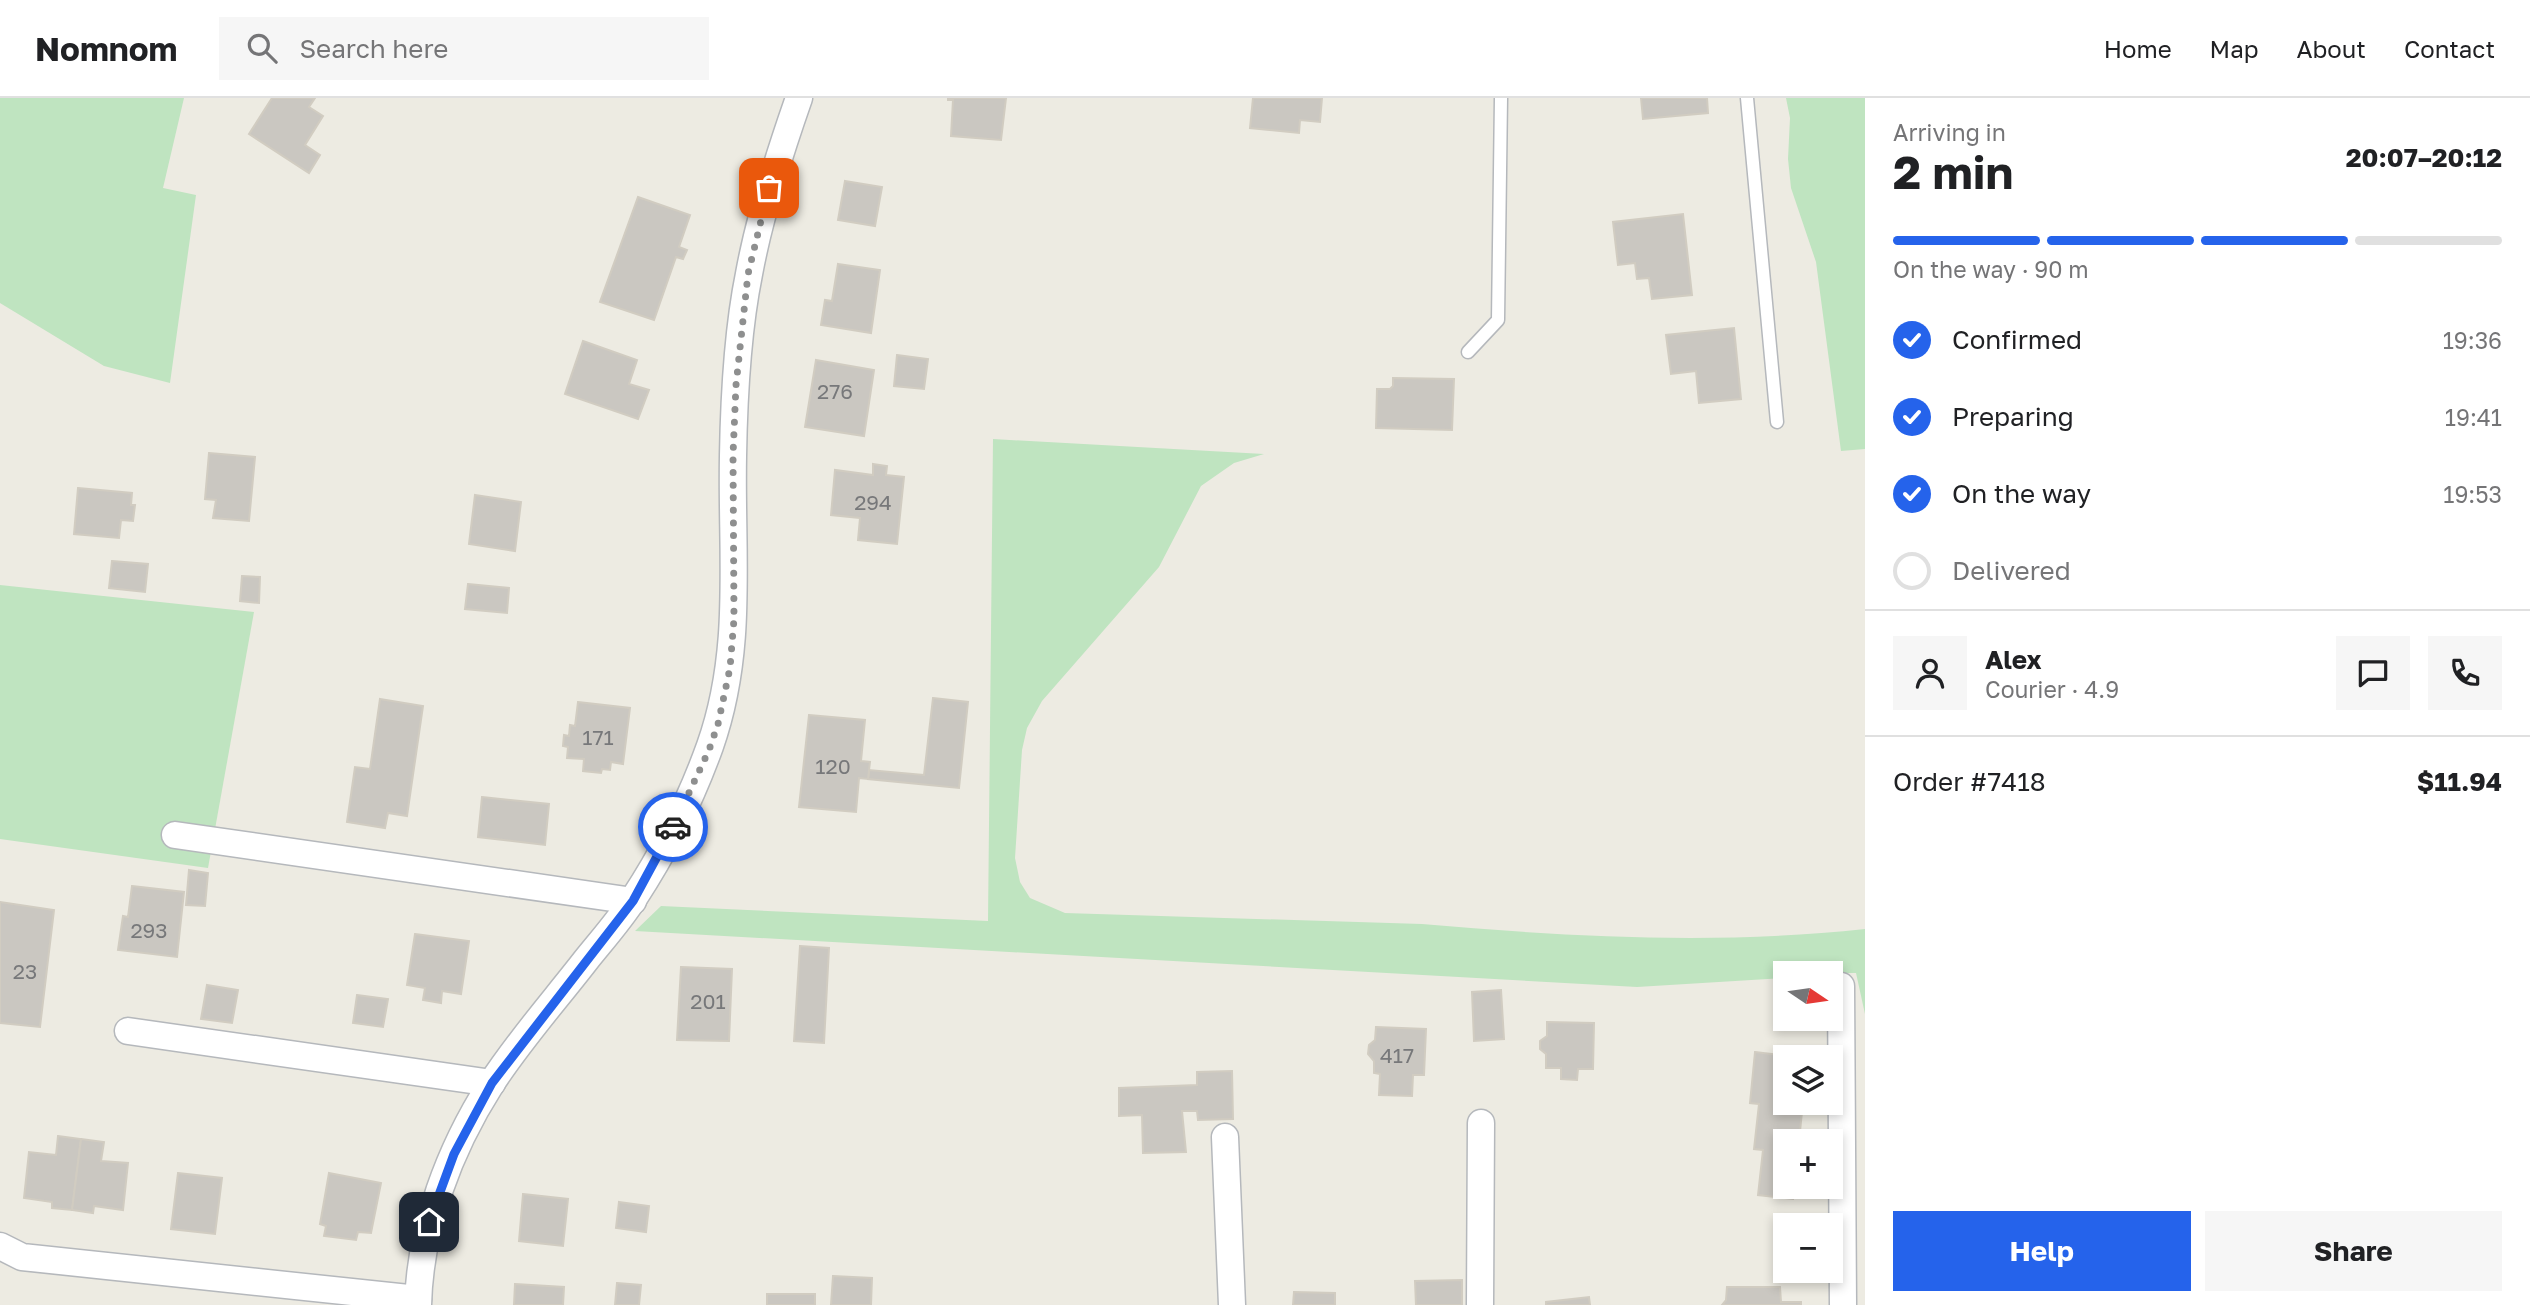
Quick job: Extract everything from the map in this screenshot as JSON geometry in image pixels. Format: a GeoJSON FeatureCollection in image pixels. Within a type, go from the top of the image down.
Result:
{"type":"FeatureCollection","features":[{"type":"Feature","properties":{"kind":"street"},"geometry":{"type":"LineString","coordinates":[[0,1246],[22,1257],[418,1302],[423,1251],[438,1195],[454,1154],[492,1083],[633,901],[667,841],[698,776],[718,724],[733,644],[733,455],[741,324],[748,274],[758,234],[799,98]]}},
{"type":"Feature","properties":{"kind":"street"},"geometry":{"type":"LineString","coordinates":[[176,835],[633,901]]}},
{"type":"Feature","properties":{"kind":"street"},"geometry":{"type":"LineString","coordinates":[[128,1031],[492,1083]]}},
{"type":"Feature","properties":{"kind":"street"},"geometry":{"type":"LineString","coordinates":[[1841,1031],[1843,1305]]}},
{"type":"Feature","properties":{"kind":"street"},"geometry":{"type":"LineString","coordinates":[[1479,1305],[1480,1123]]}},
{"type":"Feature","properties":{"kind":"street"},"geometry":{"type":"LineString","coordinates":[[1225,1137],[1232,1305]]}},
{"type":"Feature","properties":{"kind":"lane"},"geometry":{"type":"LineString","coordinates":[[1468,352],[1498,320],[1501,98]]}},
{"type":"Feature","properties":{"kind":"lane"},"geometry":{"type":"LineString","coordinates":[[1747,98],[1777,422]]}},
{"type":"Feature","properties":{"kind":"green space"},"geometry":{"type":"Polygon","coordinates":[[[0,98],[184,98],[163,188],[196,195],[170,383],[104,366],[0,303],[0,98]]]}},
{"type":"Feature","properties":{"kind":"green space"},"geometry":{"type":"Polygon","coordinates":[[[1786,98],[1865,98],[1865,449],[1841,451],[1816,262],[1791,188],[1788,159],[1790,118],[1786,98]]]}},
{"type":"Feature","properties":{"kind":"green space"},"geometry":{"type":"Polygon","coordinates":[[[993,439],[1264,454],[1234,463],[1201,486],[1159,567],[1042,701],[1027,728],[1022,750],[1015,858],[1020,882],[1030,898],[1065,913],[1422,924],[1588,936],[1754,937],[1865,929],[1865,1014],[1856,973],[1843,973],[1843,961],[1773,961],[1773,979],[1637,987],[635,931],[661,906],[988,921],[993,439]]]}},
{"type":"Feature","properties":{"kind":"green space"},"geometry":{"type":"Polygon","coordinates":[[[0,585],[254,612],[208,868],[0,839],[0,585]]]}},
{"type":"Feature","properties":{"kind":"building"},"geometry":{"type":"Polygon","coordinates":[[[272,98],[315,98],[309,107],[323,116],[305,145],[320,155],[309,173],[249,134],[272,98]]]}},
{"type":"Feature","properties":{"kind":"building"},"geometry":{"type":"Polygon","coordinates":[[[948,98],[1006,98],[1001,140],[951,136],[953,100],[948,98]]]}},
{"type":"Feature","properties":{"kind":"building"},"geometry":{"type":"Polygon","coordinates":[[[1253,98],[1322,98],[1320,122],[1300,120],[1299,133],[1250,128],[1253,98]]]}},
{"type":"Feature","properties":{"kind":"building"},"geometry":{"type":"Polygon","coordinates":[[[1641,98],[1707,98],[1708,113],[1643,119],[1641,98]]]}},
{"type":"Feature","properties":{"kind":"building"},"geometry":{"type":"Polygon","coordinates":[[[845,181],[882,187],[875,226],[838,220],[845,181]]]}},
{"type":"Feature","properties":{"kind":"building"},"geometry":{"type":"Polygon","coordinates":[[[638,197],[690,215],[679,247],[687,250],[683,259],[676,257],[654,320],[600,302],[638,197]]]}},
{"type":"Feature","properties":{"kind":"building"},"geometry":{"type":"Polygon","coordinates":[[[1683,214],[1692,295],[1652,299],[1649,278],[1637,279],[1635,263],[1618,265],[1613,222],[1683,214]]]}},
{"type":"Feature","properties":{"kind":"building"},"geometry":{"type":"Polygon","coordinates":[[[838,264],[880,270],[871,333],[821,325],[825,300],[832,301],[838,264]]]}},
{"type":"Feature","properties":{"kind":"building"},"geometry":{"type":"Polygon","coordinates":[[[1734,328],[1741,399],[1699,403],[1696,371],[1671,374],[1666,335],[1734,328]]]}},
{"type":"Feature","properties":{"kind":"building"},"geometry":{"type":"Polygon","coordinates":[[[583,341],[637,360],[629,384],[649,390],[638,419],[565,394],[583,341]]]}},
{"type":"Feature","properties":{"kind":"building"},"geometry":{"type":"Polygon","coordinates":[[[897,355],[928,359],[924,389],[894,386],[897,355]]]}},
{"type":"Feature","properties":{"kind":"building"},"geometry":{"type":"Polygon","coordinates":[[[816,360],[874,370],[864,436],[805,427],[816,360]]]}},
{"type":"Feature","properties":{"kind":"building"},"geometry":{"type":"Polygon","coordinates":[[[1393,378],[1454,379],[1452,430],[1376,428],[1377,389],[1390,389],[1393,386],[1393,378]]]}},
{"type":"Feature","properties":{"kind":"building"},"geometry":{"type":"Polygon","coordinates":[[[209,453],[255,457],[249,521],[213,518],[216,500],[205,499],[209,453]]]}},
{"type":"Feature","properties":{"kind":"building"},"geometry":{"type":"Polygon","coordinates":[[[873,464],[887,466],[886,475],[904,477],[897,544],[858,540],[860,518],[831,515],[835,470],[873,475],[873,464]]]}},
{"type":"Feature","properties":{"kind":"building"},"geometry":{"type":"Polygon","coordinates":[[[78,488],[132,493],[131,505],[135,505],[133,521],[121,520],[119,538],[74,534],[78,488]]]}},
{"type":"Feature","properties":{"kind":"building"},"geometry":{"type":"Polygon","coordinates":[[[475,495],[521,502],[515,551],[469,544],[475,495]]]}},
{"type":"Feature","properties":{"kind":"building"},"geometry":{"type":"Polygon","coordinates":[[[112,561],[148,564],[145,592],[109,588],[112,561]]]}},
{"type":"Feature","properties":{"kind":"building"},"geometry":{"type":"Polygon","coordinates":[[[242,576],[260,577],[259,603],[240,601],[242,576]]]}},
{"type":"Feature","properties":{"kind":"building"},"geometry":{"type":"Polygon","coordinates":[[[468,584],[509,588],[507,613],[465,609],[468,584]]]}},
{"type":"Feature","properties":{"kind":"building"},"geometry":{"type":"Polygon","coordinates":[[[933,698],[968,702],[959,788],[868,779],[869,770],[924,775],[933,698]]]}},
{"type":"Feature","properties":{"kind":"building"},"geometry":{"type":"Polygon","coordinates":[[[380,699],[423,706],[407,816],[388,813],[385,828],[347,822],[355,767],[370,769],[380,699]]]}},
{"type":"Feature","properties":{"kind":"building"},"geometry":{"type":"Polygon","coordinates":[[[578,702],[630,708],[623,764],[611,762],[610,770],[602,769],[601,773],[583,771],[584,759],[567,758],[568,747],[563,746],[564,735],[569,736],[570,725],[575,726],[578,702]]]}},
{"type":"Feature","properties":{"kind":"building"},"geometry":{"type":"Polygon","coordinates":[[[809,715],[865,720],[861,761],[870,762],[868,779],[859,778],[856,812],[799,807],[809,715]]]}},
{"type":"Feature","properties":{"kind":"building"},"geometry":{"type":"Polygon","coordinates":[[[482,797],[549,804],[545,845],[478,837],[482,797]]]}},
{"type":"Feature","properties":{"kind":"building"},"geometry":{"type":"Polygon","coordinates":[[[189,870],[208,873],[205,906],[186,905],[189,870]]]}},
{"type":"Feature","properties":{"kind":"building"},"geometry":{"type":"Polygon","coordinates":[[[132,886],[184,892],[177,957],[118,950],[123,916],[128,917],[132,886]]]}},
{"type":"Feature","properties":{"kind":"building"},"geometry":{"type":"Polygon","coordinates":[[[0,902],[54,910],[40,1027],[0,1023],[0,902]]]}},
{"type":"Feature","properties":{"kind":"building"},"geometry":{"type":"Polygon","coordinates":[[[415,934],[469,941],[461,994],[442,991],[441,1003],[423,1000],[425,988],[407,985],[415,934]]]}},
{"type":"Feature","properties":{"kind":"building"},"geometry":{"type":"Polygon","coordinates":[[[800,946],[829,948],[824,1043],[794,1041],[800,946]]]}},
{"type":"Feature","properties":{"kind":"building"},"geometry":{"type":"Polygon","coordinates":[[[681,967],[732,969],[729,1041],[677,1040],[681,967]]]}},
{"type":"Feature","properties":{"kind":"building"},"geometry":{"type":"Polygon","coordinates":[[[207,985],[238,990],[232,1023],[201,1019],[207,985]]]}},
{"type":"Feature","properties":{"kind":"building"},"geometry":{"type":"Polygon","coordinates":[[[1501,990],[1504,1039],[1474,1041],[1472,992],[1501,990]]]}},
{"type":"Feature","properties":{"kind":"building"},"geometry":{"type":"Polygon","coordinates":[[[357,995],[388,999],[383,1027],[353,1023],[357,995]]]}},
{"type":"Feature","properties":{"kind":"building"},"geometry":{"type":"Polygon","coordinates":[[[1547,1022],[1594,1023],[1593,1069],[1578,1069],[1577,1080],[1561,1079],[1561,1068],[1546,1068],[1546,1054],[1540,1049],[1540,1041],[1547,1036],[1547,1022]]]}},
{"type":"Feature","properties":{"kind":"building"},"geometry":{"type":"Polygon","coordinates":[[[1376,1027],[1426,1029],[1424,1075],[1413,1075],[1412,1096],[1379,1095],[1380,1074],[1374,1073],[1374,1061],[1368,1054],[1369,1045],[1375,1040],[1376,1027]]]}},
{"type":"Feature","properties":{"kind":"building"},"geometry":{"type":"Polygon","coordinates":[[[1755,1052],[1773,1054],[1773,1115],[1802,1115],[1800,1129],[1773,1129],[1773,1197],[1758,1195],[1763,1150],[1754,1149],[1759,1104],[1750,1103],[1755,1052]]]}},
{"type":"Feature","properties":{"kind":"building"},"geometry":{"type":"Polygon","coordinates":[[[1232,1071],[1233,1119],[1198,1120],[1197,1111],[1182,1111],[1186,1152],[1143,1153],[1142,1115],[1119,1116],[1119,1088],[1197,1085],[1197,1072],[1232,1071]]]}},
{"type":"Feature","properties":{"kind":"building"},"geometry":{"type":"Polygon","coordinates":[[[58,1136],[81,1139],[72,1210],[52,1208],[52,1202],[24,1198],[29,1152],[56,1155],[58,1136]]]}},
{"type":"Feature","properties":{"kind":"building"},"geometry":{"type":"Polygon","coordinates":[[[81,1139],[104,1142],[101,1161],[128,1163],[123,1210],[94,1206],[93,1213],[72,1210],[81,1139]]]}},
{"type":"Feature","properties":{"kind":"building"},"geometry":{"type":"Polygon","coordinates":[[[178,1173],[222,1178],[215,1234],[171,1229],[178,1173]]]}},
{"type":"Feature","properties":{"kind":"building"},"geometry":{"type":"Polygon","coordinates":[[[329,1173],[381,1183],[371,1233],[358,1232],[356,1240],[324,1236],[326,1226],[320,1224],[329,1173]]]}},
{"type":"Feature","properties":{"kind":"building"},"geometry":{"type":"Polygon","coordinates":[[[523,1194],[568,1199],[563,1246],[519,1241],[523,1194]]]}},
{"type":"Feature","properties":{"kind":"building"},"geometry":{"type":"Polygon","coordinates":[[[619,1202],[649,1206],[646,1232],[616,1228],[619,1202]]]}},
{"type":"Feature","properties":{"kind":"building"},"geometry":{"type":"Polygon","coordinates":[[[833,1276],[872,1278],[871,1305],[831,1305],[833,1276]]]}},
{"type":"Feature","properties":{"kind":"building"},"geometry":{"type":"Polygon","coordinates":[[[1462,1280],[1462,1305],[1416,1305],[1415,1281],[1462,1280]]]}},
{"type":"Feature","properties":{"kind":"building"},"geometry":{"type":"Polygon","coordinates":[[[617,1283],[641,1285],[639,1305],[615,1305],[617,1283]]]}},
{"type":"Feature","properties":{"kind":"building"},"geometry":{"type":"Polygon","coordinates":[[[515,1284],[564,1287],[563,1305],[514,1305],[515,1284]]]}},
{"type":"Feature","properties":{"kind":"building"},"geometry":{"type":"Polygon","coordinates":[[[1727,1287],[1780,1287],[1781,1302],[1801,1302],[1801,1305],[1722,1305],[1726,1300],[1727,1287]]]}},
{"type":"Feature","properties":{"kind":"building"},"geometry":{"type":"Polygon","coordinates":[[[1294,1292],[1335,1293],[1335,1305],[1293,1305],[1294,1292]]]}},
{"type":"Feature","properties":{"kind":"building"},"geometry":{"type":"Polygon","coordinates":[[[767,1294],[815,1294],[815,1305],[767,1305],[767,1294]]]}},
{"type":"Feature","properties":{"kind":"building"},"geometry":{"type":"Polygon","coordinates":[[[1589,1297],[1590,1305],[1546,1305],[1546,1302],[1589,1297]]]}},
{"type":"Feature","properties":{"kind":"way so far"},"geometry":{"type":"LineString","coordinates":[[673,827],[709,750],[718,724],[730,668],[734,619],[733,455],[736,385],[748,274],[769,188]]}},
{"type":"Feature","properties":{"kind":"route"},"geometry":{"type":"LineString","coordinates":[[429,1222],[454,1154],[492,1083],[633,901],[673,827]]}}]}
